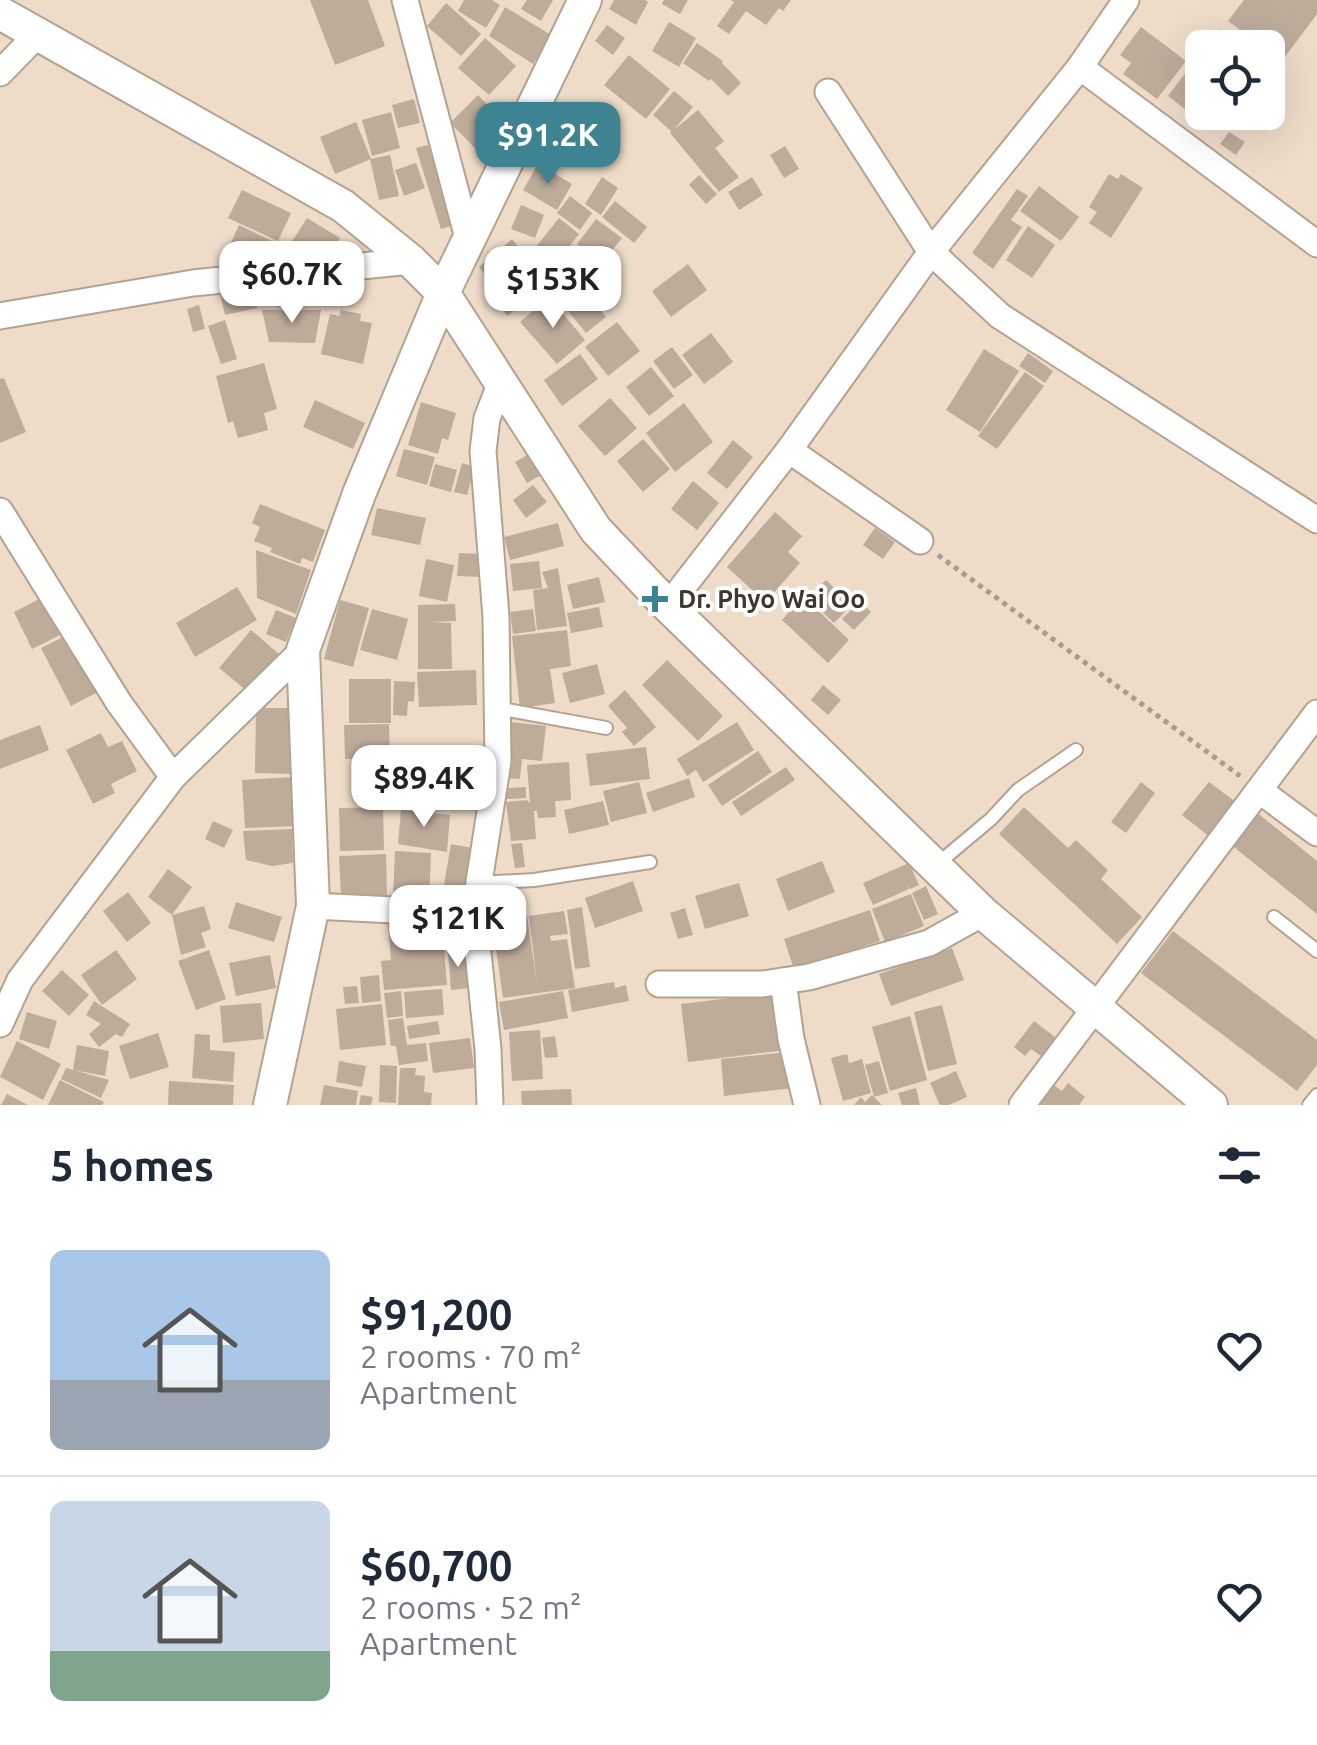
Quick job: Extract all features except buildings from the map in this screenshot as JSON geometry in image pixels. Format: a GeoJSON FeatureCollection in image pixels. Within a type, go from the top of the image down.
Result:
{"type":"FeatureCollection","features":[{"type":"Feature","properties":{"kind":"street"},"geometry":{"type":"LineString","coordinates":[[404,0],[468,238]]}},
{"type":"Feature","properties":{"kind":"street"},"geometry":{"type":"LineString","coordinates":[[270,1105],[312,906],[303,650],[358,494],[443,293],[584,0]]}},
{"type":"Feature","properties":{"kind":"street"},"geometry":{"type":"LineString","coordinates":[[668,606],[789,450],[931,252],[1080,68],[1126,0]]}},
{"type":"Feature","properties":{"kind":"street"},"geometry":{"type":"LineString","coordinates":[[0,13],[342,206],[412,261],[443,293],[596,530],[668,606],[982,913],[1212,1105]]}},
{"type":"Feature","properties":{"kind":"street"},"geometry":{"type":"LineString","coordinates":[[0,73],[38,34]]}},
{"type":"Feature","properties":{"kind":"street"},"geometry":{"type":"LineString","coordinates":[[1080,68],[1317,244]]}},
{"type":"Feature","properties":{"kind":"street"},"geometry":{"type":"LineString","coordinates":[[828,92],[931,252],[1000,316],[1317,520]]}},
{"type":"Feature","properties":{"kind":"street"},"geometry":{"type":"LineString","coordinates":[[0,316],[193,283],[412,261]]}},
{"type":"Feature","properties":{"kind":"street"},"geometry":{"type":"LineString","coordinates":[[490,1105],[474,914],[498,761],[496,617],[483,451],[487,418],[500,385]]}},
{"type":"Feature","properties":{"kind":"street"},"geometry":{"type":"LineString","coordinates":[[789,450],[920,541]]}},
{"type":"Feature","properties":{"kind":"street"},"geometry":{"type":"LineString","coordinates":[[0,510],[119,703],[173,777]]}},
{"type":"Feature","properties":{"kind":"street"},"geometry":{"type":"LineString","coordinates":[[0,1024],[20,980],[173,777],[303,650]]}},
{"type":"Feature","properties":{"kind":"street"},"geometry":{"type":"LineString","coordinates":[[1022,1105],[1317,712]]}},
{"type":"Feature","properties":{"kind":"street"},"geometry":{"type":"LineString","coordinates":[[1260,791],[1317,833]]}},
{"type":"Feature","properties":{"kind":"street"},"geometry":{"type":"LineString","coordinates":[[312,906],[474,914]]}},
{"type":"Feature","properties":{"kind":"street"},"geometry":{"type":"LineString","coordinates":[[659,984],[763,984],[809,978],[929,942],[982,913]]}},
{"type":"Feature","properties":{"kind":"street"},"geometry":{"type":"LineString","coordinates":[[784,981],[791,1040],[806,1105]]}},
{"type":"Feature","properties":{"kind":"lane"},"geometry":{"type":"LineString","coordinates":[[498,708],[606,728]]}},
{"type":"Feature","properties":{"kind":"lane"},"geometry":{"type":"LineString","coordinates":[[934,868],[991,820],[1018,790],[1076,750]]}},
{"type":"Feature","properties":{"kind":"lane"},"geometry":{"type":"LineString","coordinates":[[479,883],[534,880],[650,862]]}},
{"type":"Feature","properties":{"kind":"lane"},"geometry":{"type":"LineString","coordinates":[[1274,917],[1317,951]]}},
{"type":"Feature","properties":{"kind":"lane"},"geometry":{"type":"LineString","coordinates":[[1309,1105],[1317,1095]]}},
{"type":"Feature","properties":{"kind":"path"},"geometry":{"type":"LineString","coordinates":[[920,541],[1260,791]]}},
{"type":"Feature","properties":{"kind":"place","name":"Dr. Phyo Wai Oo"},"geometry":{"type":"Point","coordinates":[655,599]}}]}
